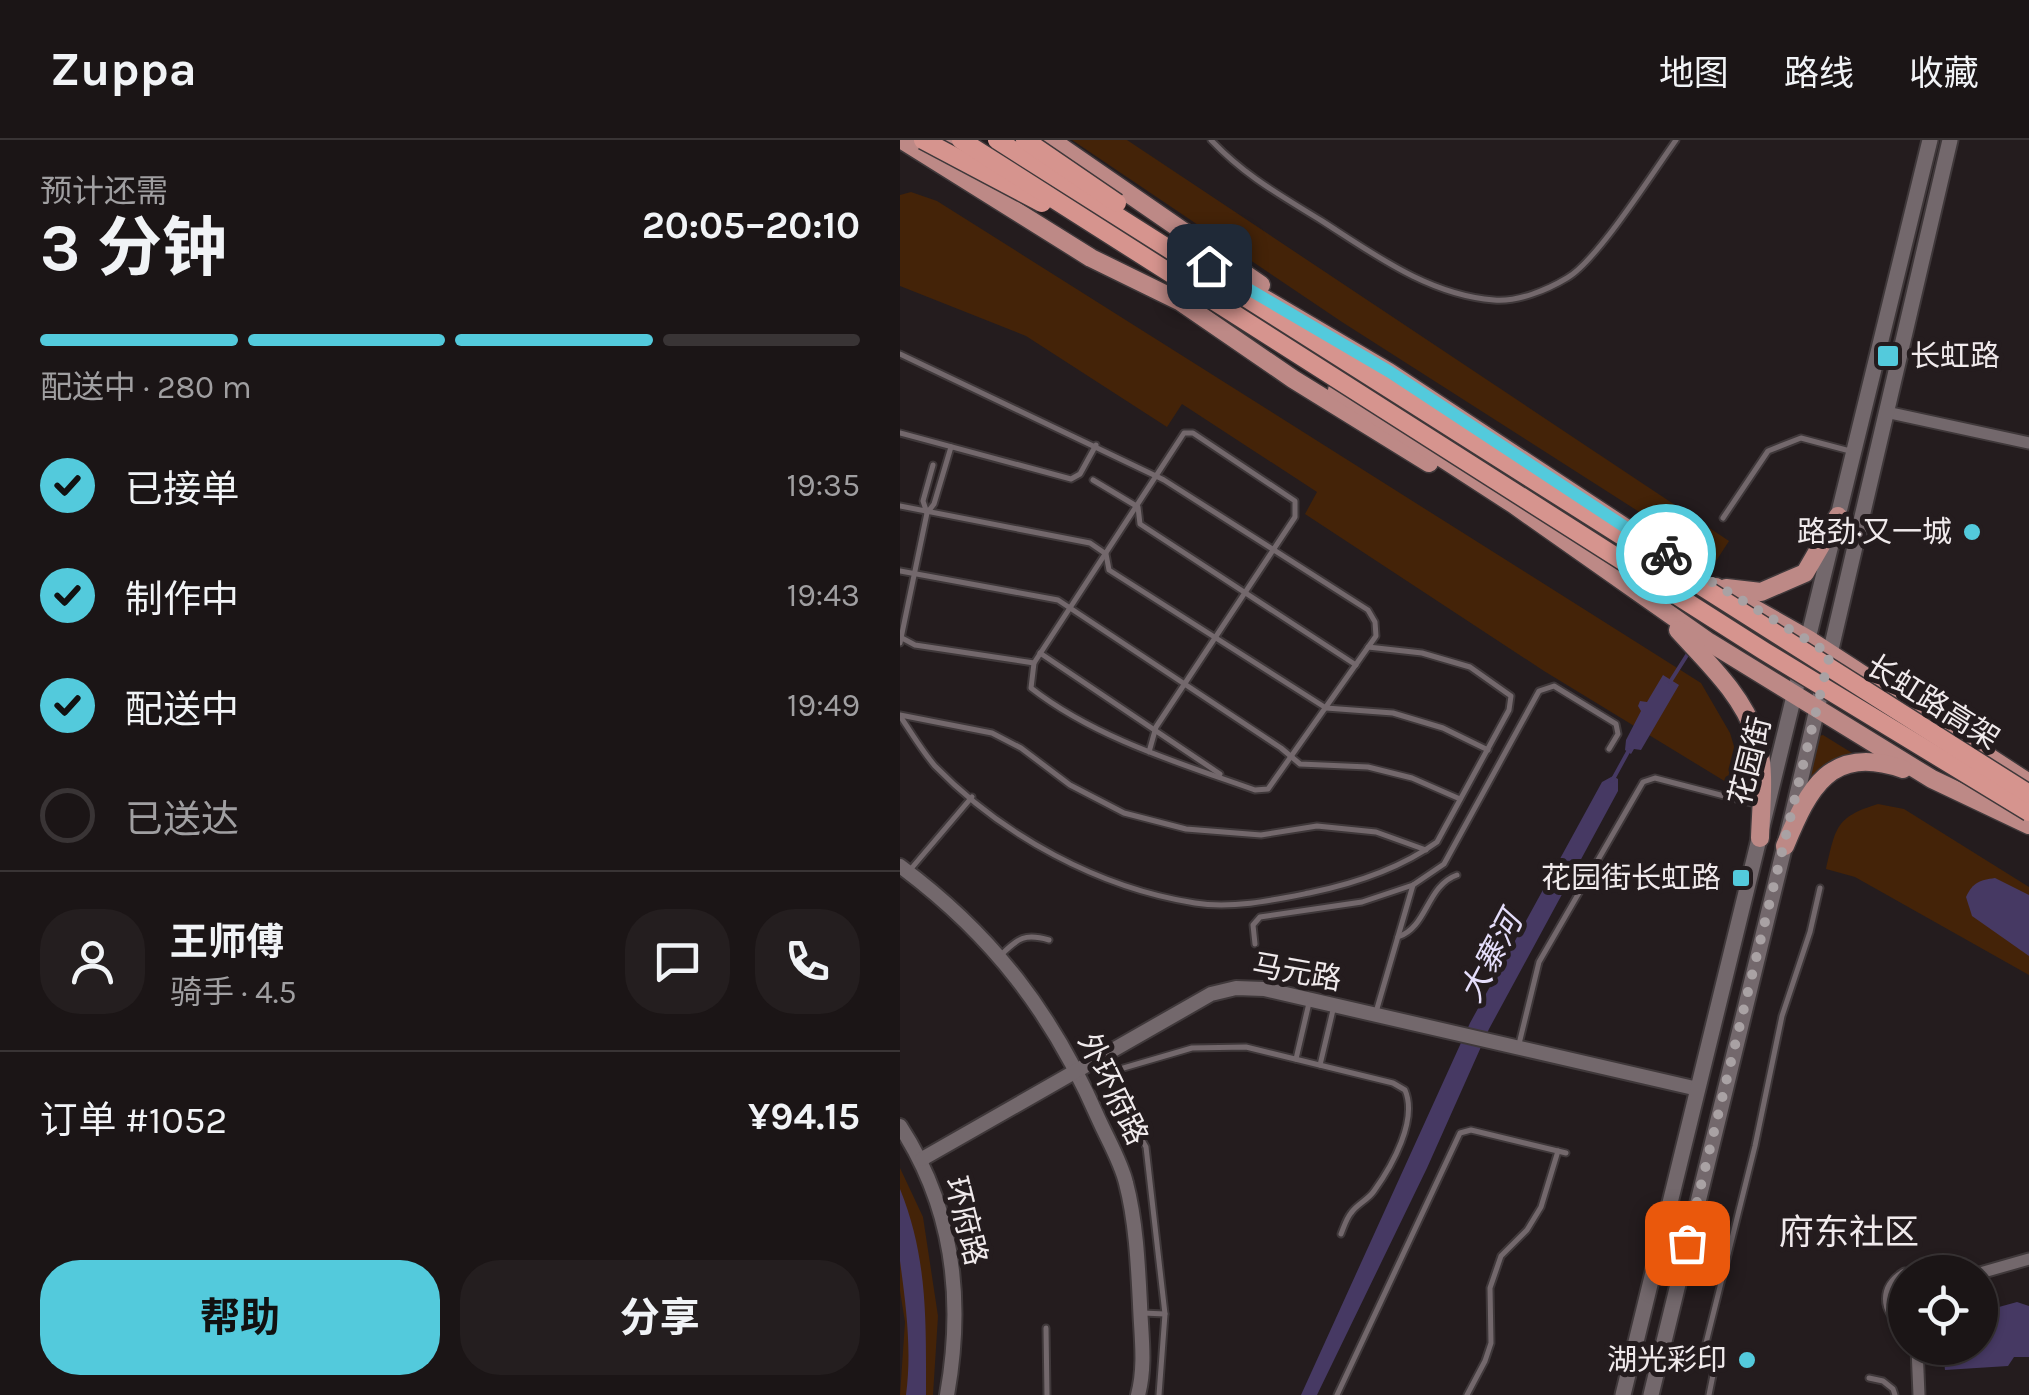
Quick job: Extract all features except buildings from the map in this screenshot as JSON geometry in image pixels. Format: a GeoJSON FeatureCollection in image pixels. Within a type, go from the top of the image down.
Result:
{"type":"FeatureCollection","features":[{"type":"Feature","properties":{"kind":"highway"},"geometry":{"type":"LineString","coordinates":[[923,140],[1136,251]]}},
{"type":"Feature","properties":{"kind":"highway","name":"长虹路高架"},"geometry":{"type":"LineString","coordinates":[[962,140],[1764,651],[2029,812]]}},
{"type":"Feature","properties":{"kind":"highway","name":"长虹路高架"},"geometry":{"type":"LineString","coordinates":[[997,140],[2029,794]]}},
{"type":"Feature","properties":{"kind":"highway"},"geometry":{"type":"LineString","coordinates":[[1025,140],[1280,320]]}},
{"type":"Feature","properties":{"kind":"main road"},"geometry":{"type":"LineString","coordinates":[[902,140],[1091,258],[1181,302],[1293,379],[1655,606]]}},
{"type":"Feature","properties":{"kind":"main road"},"geometry":{"type":"LineString","coordinates":[[944,140],[1120,248],[1480,482],[1655,606],[1705,649],[1794,695],[1932,778],[2029,825]]}},
{"type":"Feature","properties":{"kind":"main road"},"geometry":{"type":"LineString","coordinates":[[1011,140],[1176,246],[1390,372],[1713,585],[1733,593],[2029,783]]}},
{"type":"Feature","properties":{"kind":"main road"},"geometry":{"type":"LineString","coordinates":[[1050,140],[1187,231],[1343,344]]}},
{"type":"Feature","properties":{"kind":"main road","name":"花园街"},"geometry":{"type":"LineString","coordinates":[[1764,807],[1930,140]]}},
{"type":"Feature","properties":{"kind":"main road","name":"花园街"},"geometry":{"type":"LineString","coordinates":[[1651,1395],[1785,846],[1950,140]]}},
{"type":"Feature","properties":{"kind":"main road"},"geometry":{"type":"LineString","coordinates":[[1733,593],[1760,592],[1804,574],[1838,516]]}},
{"type":"Feature","properties":{"kind":"main road"},"geometry":{"type":"LineString","coordinates":[[1705,649],[1756,737],[1764,807],[1760,838]]}},
{"type":"Feature","properties":{"kind":"main road"},"geometry":{"type":"LineString","coordinates":[[1860,735],[1886,691]]}},
{"type":"Feature","properties":{"kind":"main road"},"geometry":{"type":"LineString","coordinates":[[1785,846],[1805,797],[1829,772],[1853,764],[1884,762],[1932,778]]}},
{"type":"Feature","properties":{"kind":"main road","name":"花园街"},"geometry":{"type":"LineString","coordinates":[[1623,1395],[1760,838]]}},
{"type":"Feature","properties":{"kind":"street"},"geometry":{"type":"LineString","coordinates":[[1886,412],[2029,443]]}},
{"type":"Feature","properties":{"kind":"street","name":"外环府路"},"geometry":{"type":"LineString","coordinates":[[904,869],[954,908],[1001,956],[1045,1015],[1078,1070],[1126,1182],[1138,1268],[1143,1376],[1138,1395]]}},
{"type":"Feature","properties":{"kind":"street","name":"马元路"},"geometry":{"type":"LineString","coordinates":[[922,1159],[1211,994],[1236,988],[1264,989],[1698,1089]]}},
{"type":"Feature","properties":{"kind":"street","name":"环府路"},"geometry":{"type":"LineString","coordinates":[[900,1126],[922,1159],[952,1253],[955,1315],[947,1395]]}},
{"type":"Feature","properties":{"kind":"street"},"geometry":{"type":"LineString","coordinates":[[1998,1268],[2029,1259]]}},
{"type":"Feature","properties":{"kind":"street"},"geometry":{"type":"LineString","coordinates":[[1918,1365],[1919,1395]]}},
{"type":"Feature","properties":{"kind":"lane"},"geometry":{"type":"LineString","coordinates":[[1211,140],[1239,169],[1407,275],[1456,293],[1498,301],[1536,293],[1572,276],[1606,237],[1676,140]]}},
{"type":"Feature","properties":{"kind":"lane"},"geometry":{"type":"LineString","coordinates":[[900,354],[1158,477],[1274,550],[1368,610],[1375,622],[1376,636],[1268,789],[1255,790],[1150,752],[1052,705],[1031,688],[1034,663],[1158,477],[1184,433],[1193,432],[1295,501],[1295,517],[1274,550],[1246,593],[1214,639],[1155,731],[1150,752]]}},
{"type":"Feature","properties":{"kind":"lane"},"geometry":{"type":"LineString","coordinates":[[900,433],[1071,479],[1080,474],[1096,445]]}},
{"type":"Feature","properties":{"kind":"lane"},"geometry":{"type":"LineString","coordinates":[[1723,518],[1768,451],[1801,438],[1854,452]]}},
{"type":"Feature","properties":{"kind":"lane"},"geometry":{"type":"LineString","coordinates":[[951,447],[934,504],[927,513],[900,639],[1034,663]]}},
{"type":"Feature","properties":{"kind":"lane"},"geometry":{"type":"LineString","coordinates":[[927,513],[923,500],[933,465]]}},
{"type":"Feature","properties":{"kind":"lane"},"geometry":{"type":"LineString","coordinates":[[1093,480],[1138,507]]}},
{"type":"Feature","properties":{"kind":"lane"},"geometry":{"type":"LineString","coordinates":[[900,506],[1090,544],[1106,554],[1110,570],[1326,708],[1393,713],[1443,728],[1488,750]]}},
{"type":"Feature","properties":{"kind":"lane"},"geometry":{"type":"LineString","coordinates":[[1138,507],[1140,524],[1356,665]]}},
{"type":"Feature","properties":{"kind":"lane"},"geometry":{"type":"LineString","coordinates":[[900,571],[1058,600],[1300,764],[1368,767],[1412,778],[1460,799]]}},
{"type":"Feature","properties":{"kind":"lane"},"geometry":{"type":"LineString","coordinates":[[900,716],[934,765],[999,820],[1060,860],[1198,904],[1266,901],[1338,887],[1426,850],[1436,842],[1509,710],[1511,696],[1470,667],[1422,653],[1368,648]]}},
{"type":"Feature","properties":{"kind":"lane"},"geometry":{"type":"LineString","coordinates":[[1040,653],[1229,780]]}},
{"type":"Feature","properties":{"kind":"lane"},"geometry":{"type":"LineString","coordinates":[[1255,944],[1254,925],[1260,916],[1362,902],[1412,885],[1444,864],[1539,692],[1554,686],[1616,724],[1618,734],[1609,749]]}},
{"type":"Feature","properties":{"kind":"lane"},"geometry":{"type":"LineString","coordinates":[[900,716],[992,734],[1021,748],[1070,785],[1124,813],[1186,829],[1261,835],[1317,826],[1376,832],[1426,850]]}},
{"type":"Feature","properties":{"kind":"lane"},"geometry":{"type":"LineString","coordinates":[[1518,1048],[1539,962],[1643,782],[1655,778],[1764,807]]}},
{"type":"Feature","properties":{"kind":"lane"},"geometry":{"type":"LineString","coordinates":[[904,869],[972,796]]}},
{"type":"Feature","properties":{"kind":"lane"},"geometry":{"type":"LineString","coordinates":[[1398,937],[1416,925],[1444,880],[1457,875]]}},
{"type":"Feature","properties":{"kind":"lane"},"geometry":{"type":"LineString","coordinates":[[1376,1015],[1412,885]]}},
{"type":"Feature","properties":{"kind":"lane"},"geometry":{"type":"LineString","coordinates":[[1709,1395],[1713,1375],[1706,1343],[1782,1016],[1820,888]]}},
{"type":"Feature","properties":{"kind":"lane"},"geometry":{"type":"LineString","coordinates":[[1001,956],[1019,938],[1032,935],[1049,940]]}},
{"type":"Feature","properties":{"kind":"lane"},"geometry":{"type":"LineString","coordinates":[[1296,1059],[1310,1000]]}},
{"type":"Feature","properties":{"kind":"lane"},"geometry":{"type":"LineString","coordinates":[[1320,1065],[1334,1005]]}},
{"type":"Feature","properties":{"kind":"lane"},"geometry":{"type":"LineString","coordinates":[[1159,1395],[1165,1314],[1146,1147],[1116,1096],[1114,1082],[1120,1069],[1192,1048],[1246,1048],[1393,1083],[1405,1090],[1410,1100],[1408,1122],[1390,1163],[1372,1194],[1351,1212],[1340,1234]]}},
{"type":"Feature","properties":{"kind":"lane"},"geometry":{"type":"LineString","coordinates":[[1336,1395],[1460,1133],[1471,1130],[1566,1153]]}},
{"type":"Feature","properties":{"kind":"lane"},"geometry":{"type":"LineString","coordinates":[[1467,1395],[1491,1342],[1490,1288],[1501,1256],[1527,1230],[1542,1207],[1558,1151]]}},
{"type":"Feature","properties":{"kind":"lane"},"geometry":{"type":"LineString","coordinates":[[1687,1243],[1728,1253]]}},
{"type":"Feature","properties":{"kind":"lane"},"geometry":{"type":"LineString","coordinates":[[1140,1313],[1165,1314]]}},
{"type":"Feature","properties":{"kind":"lane"},"geometry":{"type":"LineString","coordinates":[[1046,1328],[1047,1395]]}},
{"type":"Feature","properties":{"kind":"lane"},"geometry":{"type":"LineString","coordinates":[[1869,1378],[1894,1388],[1894,1395]]}},
{"type":"Feature","properties":{"kind":"shaded area"},"geometry":{"type":"Polygon","coordinates":[[[1072,140],[1127,140],[1729,541],[1716,561],[1342,322],[1072,140]]]}},
{"type":"Feature","properties":{"kind":"shaded area"},"geometry":{"type":"Polygon","coordinates":[[[911,192],[937,201],[1701,683],[1730,733],[1749,796],[1544,671],[1305,514],[1317,492],[1182,404],[1167,427],[1026,336],[900,286],[900,195],[911,192]]]}},
{"type":"Feature","properties":{"kind":"shaded area"},"geometry":{"type":"Polygon","coordinates":[[[1663,675],[1679,685],[1641,750],[1634,749],[1631,754],[1625,750],[1626,740],[1641,711],[1640,701],[1647,702],[1663,675]]]}},
{"type":"Feature","properties":{"kind":"shaded area"},"geometry":{"type":"Polygon","coordinates":[[[1823,735],[1865,761],[1811,785],[1804,782],[1815,737],[1823,735]]]}},
{"type":"Feature","properties":{"kind":"shaded area"},"geometry":{"type":"Polygon","coordinates":[[[1613,776],[1618,779],[1618,791],[1489,1029],[1427,1168],[1317,1395],[1301,1395],[1470,1023],[1602,782],[1613,776]]]}},
{"type":"Feature","properties":{"kind":"shaded area"},"geometry":{"type":"Polygon","coordinates":[[[1878,804],[1904,809],[2029,887],[2029,975],[1855,877],[1826,869],[1832,843],[1845,819],[1878,804]]]}},
{"type":"Feature","properties":{"kind":"shaded area"},"geometry":{"type":"Polygon","coordinates":[[[1995,878],[2029,895],[2029,956],[1972,916],[1966,897],[1971,888],[1995,878]]]}},
{"type":"Feature","properties":{"kind":"shaded area"},"geometry":{"type":"Polygon","coordinates":[[[900,1168],[923,1217],[938,1316],[933,1395],[900,1395],[905,1322],[900,1291],[900,1168]]]}},
{"type":"Feature","properties":{"kind":"shaded area"},"geometry":{"type":"Polygon","coordinates":[[[900,1189],[921,1265],[926,1395],[906,1395],[908,1345],[900,1261],[900,1189]]]}},
{"type":"Feature","properties":{"kind":"shaded area"},"geometry":{"type":"Polygon","coordinates":[[[2017,1302],[2029,1306],[2029,1357],[2014,1357],[2008,1366],[1945,1370],[1944,1365],[1998,1365],[1998,1307],[2017,1302]]]}},
{"type":"Feature","properties":{"kind":"waterway","name":"大寨河"},"geometry":{"type":"LineString","coordinates":[[1670,682],[1689,652]]}},
{"type":"Feature","properties":{"kind":"waterway","name":"大寨河"},"geometry":{"type":"LineString","coordinates":[[1612,781],[1629,750]]}},
{"type":"Feature","properties":{"kind":"way so far"},"geometry":{"type":"LineString","coordinates":[[1666,554],[1830,654],[1687,1243]]}},
{"type":"Feature","properties":{"kind":"place","name":"长虹路"},"geometry":{"type":"Point","coordinates":[1888,356]}},
{"type":"Feature","properties":{"kind":"place","name":"路劲·又一城"},"geometry":{"type":"Point","coordinates":[1972,532]}},
{"type":"Feature","properties":{"kind":"place","name":"花园街长虹路"},"geometry":{"type":"Point","coordinates":[1741,878]}},
{"type":"Feature","properties":{"kind":"place","name":"湖光彩印"},"geometry":{"type":"Point","coordinates":[1747,1360]}},
{"type":"Feature","properties":{"kind":"district","name":"府东社区"},"geometry":{"type":"Point","coordinates":[1849,1232]}},
{"type":"Feature","properties":{"kind":"route"},"geometry":{"type":"LineString","coordinates":[[1209,266],[1390,372],[1666,554]]}}]}
